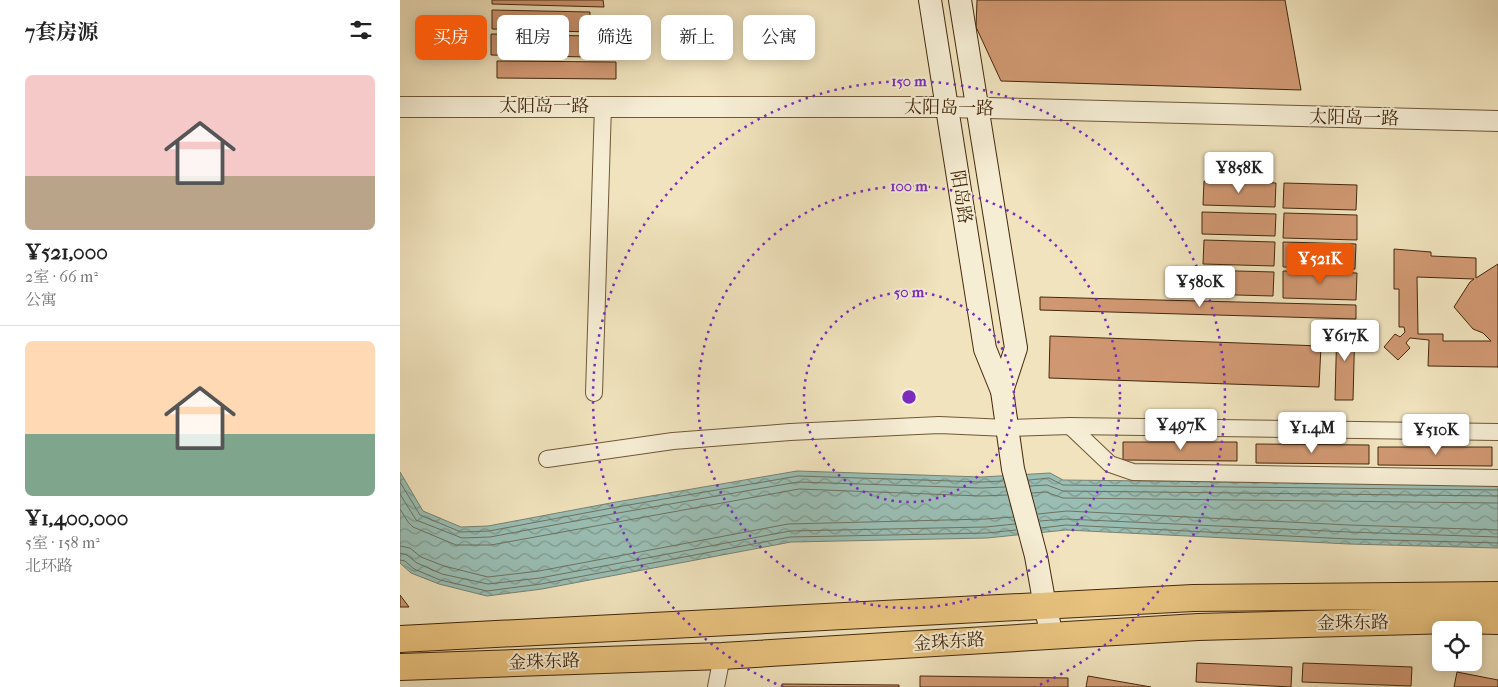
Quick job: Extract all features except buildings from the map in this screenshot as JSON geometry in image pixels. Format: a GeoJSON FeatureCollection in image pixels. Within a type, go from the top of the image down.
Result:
{"type":"FeatureCollection","features":[{"type":"Feature","properties":{"kind":"highway","name":"金珠东路"},"geometry":{"type":"LineString","coordinates":[[400,639],[1193,598],[1498,595]]}},
{"type":"Feature","properties":{"kind":"highway","name":"金珠东路"},"geometry":{"type":"LineString","coordinates":[[400,668],[722,656],[1198,627],[1453,620],[1498,621]]}},
{"type":"Feature","properties":{"kind":"main road","name":"阳岛路"},"geometry":{"type":"LineString","coordinates":[[930,0],[985,348],[1002,391],[1013,469],[1036,556],[1052,635]]}},
{"type":"Feature","properties":{"kind":"main road","name":"阳岛路"},"geometry":{"type":"LineString","coordinates":[[960,0],[1016,348],[1002,391]]}},
{"type":"Feature","properties":{"kind":"street"},"geometry":{"type":"LineString","coordinates":[[594,394],[603,106]]}},
{"type":"Feature","properties":{"kind":"street","name":"太阳岛一路"},"geometry":{"type":"LineString","coordinates":[[400,107],[946,107],[1498,121]]}},
{"type":"Feature","properties":{"kind":"street"},"geometry":{"type":"LineString","coordinates":[[547,459],[673,441],[780,433],[939,425],[1007,428],[1070,426],[1498,432]]}},
{"type":"Feature","properties":{"kind":"street"},"geometry":{"type":"LineString","coordinates":[[1070,426],[1110,464],[1132,472],[1498,478]]}},
{"type":"Feature","properties":{"kind":"street"},"geometry":{"type":"LineString","coordinates":[[716,687],[722,656]]}},
{"type":"Feature","properties":{"kind":"water"},"geometry":{"type":"Polygon","coordinates":[[[797,471],[982,477],[1050,473],[1063,480],[1498,485],[1498,548],[1349,544],[1066,530],[987,538],[791,542],[542,589],[487,596],[439,584],[411,573],[400,563],[400,472],[423,511],[461,527],[488,526],[797,471]]]}}]}
